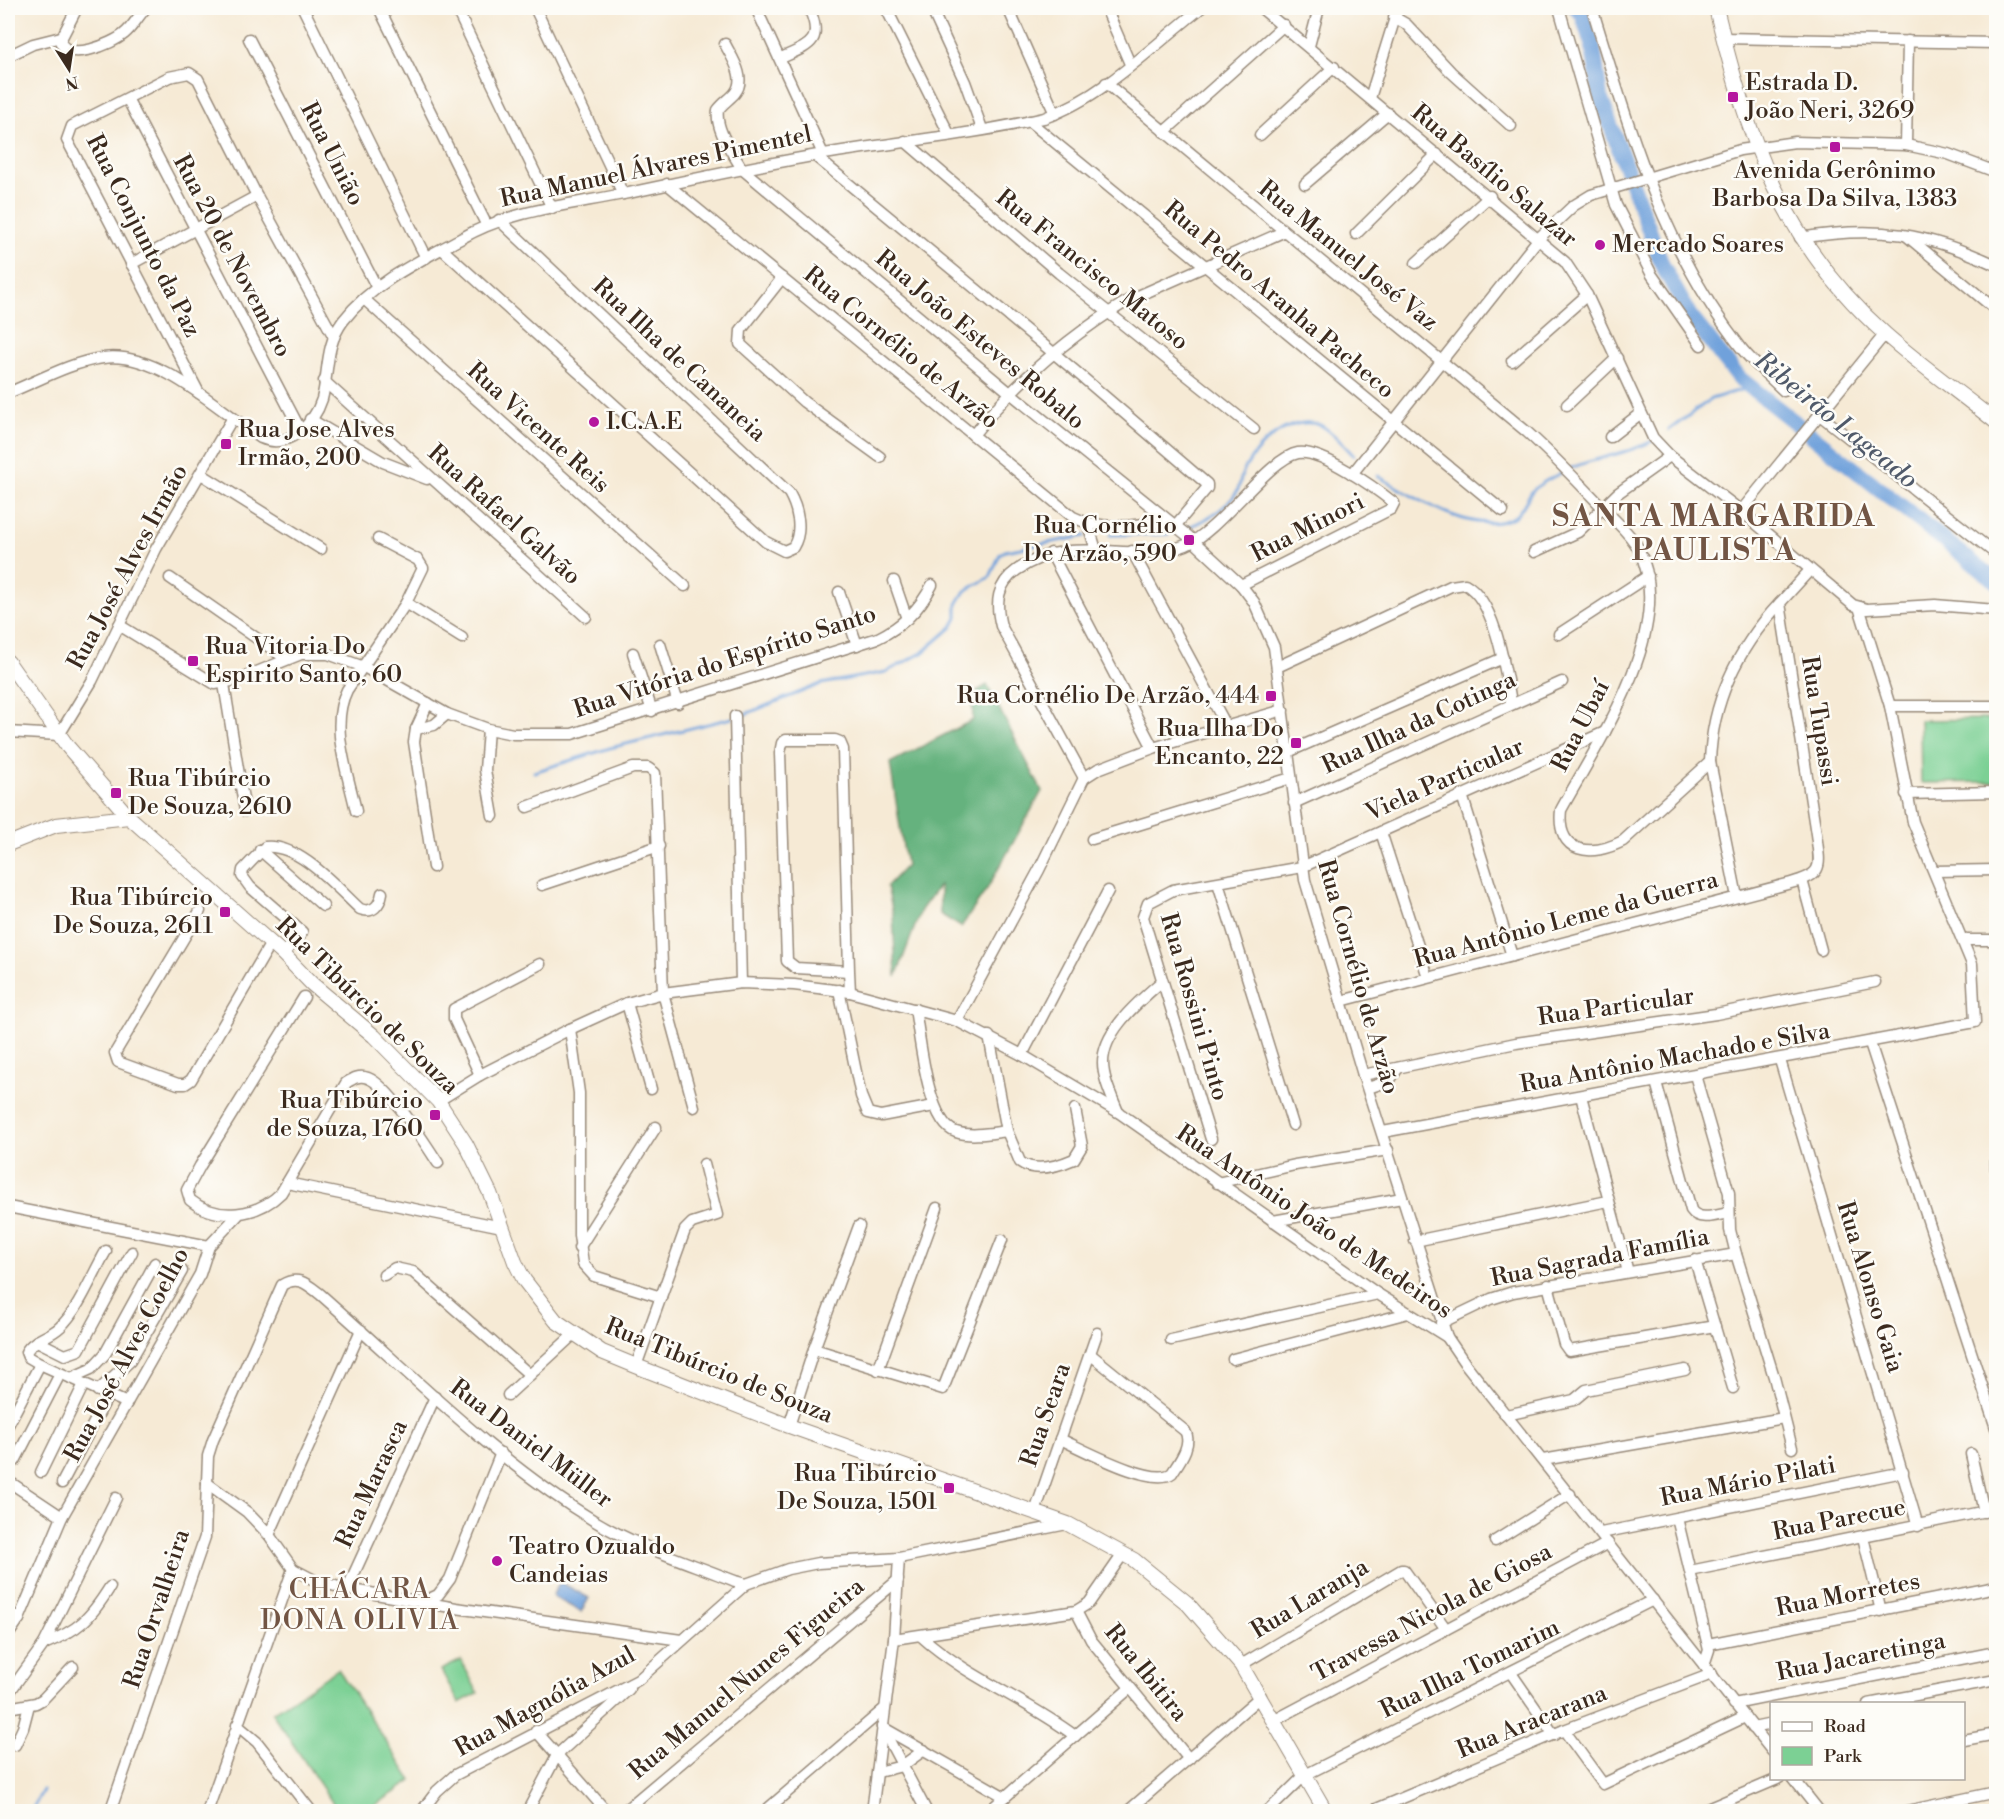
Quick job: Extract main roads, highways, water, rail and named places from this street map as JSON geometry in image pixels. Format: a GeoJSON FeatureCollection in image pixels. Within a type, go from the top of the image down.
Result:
{"type":"FeatureCollection","features":[{"type":"Feature","properties":{"kind":"main road"},"geometry":{"type":"LineString","coordinates":[[1716,8],[1755,146],[1782,207],[1800,238],[1830,276],[1885,334],[1996,422]]}},
{"type":"Feature","properties":{"kind":"main road","name":"Rua Tibúrcio de Souza"},"geometry":{"type":"LineString","coordinates":[[8,662],[59,735],[129,817],[282,953],[312,984],[374,1036],[438,1101],[466,1144],[490,1193],[524,1280],[556,1320],[573,1335],[602,1352],[789,1426],[1068,1524],[1123,1554],[1161,1580],[1187,1603],[1241,1665],[1275,1720],[1326,1812]]}},
{"type":"Feature","properties":{"kind":"main road"},"geometry":{"type":"LineString","coordinates":[[8,844],[56,825],[129,817]]}},
{"type":"Feature","properties":{"kind":"water"},"geometry":{"type":"Polygon","coordinates":[[[560,1582],[589,1598],[581,1612],[552,1596],[560,1582]]]}},
{"type":"Feature","properties":{"kind":"waterway","name":"Ribeirão Lageado"},"geometry":{"type":"LineString","coordinates":[[1576,8],[1582,13],[1593,47],[1600,97],[1662,265],[1690,316],[1739,378],[1996,581]]}},
{"type":"Feature","properties":{"kind":"waterway"},"geometry":{"type":"LineString","coordinates":[[1669,430],[1711,399],[1751,387]]}},
{"type":"Feature","properties":{"kind":"waterway"},"geometry":{"type":"LineString","coordinates":[[1183,529],[1205,519],[1226,505],[1238,490],[1243,471],[1258,450],[1276,434],[1287,428],[1297,424],[1320,425],[1354,456]]}},
{"type":"Feature","properties":{"kind":"waterway"},"geometry":{"type":"LineString","coordinates":[[1378,476],[1444,512],[1482,523],[1499,522],[1518,514],[1533,490],[1548,479],[1575,466],[1652,441]]}},
{"type":"Feature","properties":{"kind":"waterway"},"geometry":{"type":"LineString","coordinates":[[1110,535],[1168,534],[1177,531]]}},
{"type":"Feature","properties":{"kind":"waterway"},"geometry":{"type":"LineString","coordinates":[[738,717],[821,684],[886,672],[922,653],[952,627],[957,618],[957,604],[965,591],[990,577],[1000,554],[1005,551],[1085,536]]}},
{"type":"Feature","properties":{"kind":"waterway"},"geometry":{"type":"LineString","coordinates":[[534,772],[610,748],[732,718]]}},
{"type":"Feature","properties":{"kind":"waterway"},"geometry":{"type":"LineString","coordinates":[[31,1812],[43,1790]]}},
{"type":"Feature","properties":{"kind":"place","name":"Estrada D. João Neri, 3269"},"geometry":{"type":"Point","coordinates":[1733,97]}},
{"type":"Feature","properties":{"kind":"place","name":"Avenida Gerônimo Barbosa Da Silva, 1383"},"geometry":{"type":"Point","coordinates":[1835,147]}},
{"type":"Feature","properties":{"kind":"place","name":"Mercado Soares"},"geometry":{"type":"Point","coordinates":[1600,245]}},
{"type":"Feature","properties":{"kind":"place","name":"I.C.A.E"},"geometry":{"type":"Point","coordinates":[594,422]}},
{"type":"Feature","properties":{"kind":"place","name":"Rua Jose Alves Irmão, 200"},"geometry":{"type":"Point","coordinates":[226,444]}},
{"type":"Feature","properties":{"kind":"place","name":"Rua Cornélio De Arzão, 590"},"geometry":{"type":"Point","coordinates":[1189,540]}},
{"type":"Feature","properties":{"kind":"place","name":"Rua Vitoria Do Espirito Santo, 60"},"geometry":{"type":"Point","coordinates":[193,661]}},
{"type":"Feature","properties":{"kind":"place","name":"Rua Cornélio De Arzão, 444"},"geometry":{"type":"Point","coordinates":[1271,696]}},
{"type":"Feature","properties":{"kind":"place","name":"Rua Ilha Do Encanto, 22"},"geometry":{"type":"Point","coordinates":[1296,743]}},
{"type":"Feature","properties":{"kind":"place","name":"Rua Tibúrcio De Souza, 2610"},"geometry":{"type":"Point","coordinates":[116,793]}},
{"type":"Feature","properties":{"kind":"place","name":"Rua Tibúrcio De Souza, 2611"},"geometry":{"type":"Point","coordinates":[225,912]}},
{"type":"Feature","properties":{"kind":"place","name":"Rua Tibúrcio de Souza, 1760"},"geometry":{"type":"Point","coordinates":[435,1115]}},
{"type":"Feature","properties":{"kind":"place","name":"Rua Tibúrcio De Souza, 1501"},"geometry":{"type":"Point","coordinates":[949,1488]}},
{"type":"Feature","properties":{"kind":"place","name":"Teatro Ozualdo Candeias"},"geometry":{"type":"Point","coordinates":[497,1561]}},
{"type":"Feature","properties":{"kind":"district","name":"SANTA MARGARIDA PAULISTA"},"geometry":{"type":"Point","coordinates":[1714,534]}},
{"type":"Feature","properties":{"kind":"district","name":"CHÁCARA DONA OLIVIA"},"geometry":{"type":"Point","coordinates":[360,1606]}}]}
